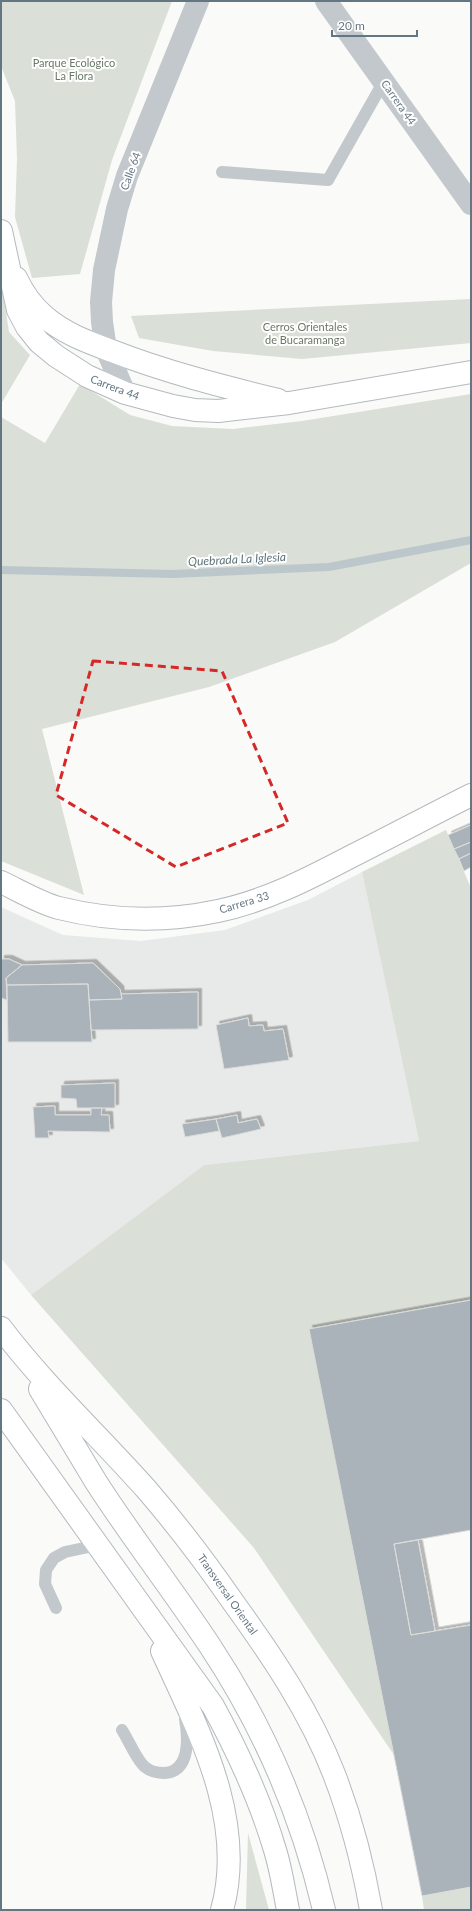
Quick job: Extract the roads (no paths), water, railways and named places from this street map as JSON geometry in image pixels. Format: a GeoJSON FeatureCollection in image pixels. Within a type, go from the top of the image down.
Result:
{"type":"FeatureCollection","features":[{"type":"Feature","properties":{"kind":"main road","name":"Carrera 44"},"geometry":{"type":"LineString","coordinates":[[1,235],[18,310],[27,327],[39,342],[56,356],[87,376],[125,393],[173,406],[194,410],[218,411],[289,403],[471,372]]}},
{"type":"Feature","properties":{"kind":"main road","name":"Carrera 44"},"geometry":{"type":"LineString","coordinates":[[8,261],[21,288],[30,302],[44,316],[78,338],[140,362],[183,376],[289,403]]}},
{"type":"Feature","properties":{"kind":"main road","name":"Carrera 33"},"geometry":{"type":"LineString","coordinates":[[1,882],[58,907],[90,914],[124,918],[163,919],[219,911],[261,898],[301,883],[471,795]]}},
{"type":"Feature","properties":{"kind":"main road"},"geometry":{"type":"LineString","coordinates":[[6,1335],[96,1482],[210,1647],[245,1705],[275,1763],[294,1810],[316,1872],[324,1910]]}},
{"type":"Feature","properties":{"kind":"main road","name":"Transversal Oriental"},"geometry":{"type":"LineString","coordinates":[[6,1335],[147,1490],[195,1549],[281,1673],[319,1741],[334,1775],[360,1857],[371,1910]]}},
{"type":"Feature","properties":{"kind":"main road"},"geometry":{"type":"LineString","coordinates":[[1,1410],[213,1706],[239,1755],[262,1812],[275,1851],[288,1910]]}},
{"type":"Feature","properties":{"kind":"main road"},"geometry":{"type":"LineString","coordinates":[[142,1606],[180,1690],[211,1764],[222,1800],[228,1864],[226,1896],[222,1910]]}},
{"type":"Feature","properties":{"kind":"street","name":"Calle 64"},"geometry":{"type":"LineString","coordinates":[[125,393],[106,349],[101,302],[104,270],[117,209],[127,176],[198,1]]}},
{"type":"Feature","properties":{"kind":"street","name":"Carrera 44"},"geometry":{"type":"LineString","coordinates":[[326,1],[471,204]]}},
{"type":"Feature","properties":{"kind":"lane"},"geometry":{"type":"LineString","coordinates":[[222,172],[328,180],[384,81]]}},
{"type":"Feature","properties":{"kind":"lane"},"geometry":{"type":"LineString","coordinates":[[56,1608],[44,1584],[46,1570],[54,1558],[65,1552],[98,1545]]}},
{"type":"Feature","properties":{"kind":"lane"},"geometry":{"type":"LineString","coordinates":[[122,1730],[143,1766],[160,1773],[171,1772],[181,1764],[187,1751],[188,1735],[180,1690]]}},
{"type":"Feature","properties":{"kind":"waterway","name":"Quebrada La Iglesia"},"geometry":{"type":"LineString","coordinates":[[1,570],[173,574],[329,567],[471,540]]}},
{"type":"Feature","properties":{"kind":"park label","name":"Parque Ecológico La Flora"},"geometry":{"type":"Point","coordinates":[74,68]}},
{"type":"Feature","properties":{"kind":"park label","name":"Cerros Orientales de Bucaramanga"},"geometry":{"type":"Point","coordinates":[305,332]}}]}
